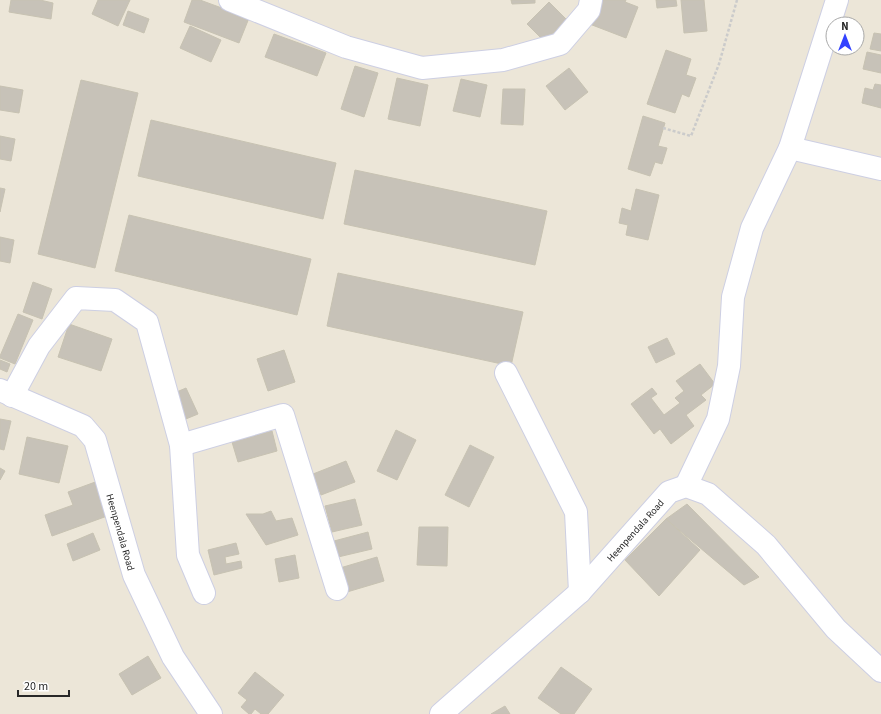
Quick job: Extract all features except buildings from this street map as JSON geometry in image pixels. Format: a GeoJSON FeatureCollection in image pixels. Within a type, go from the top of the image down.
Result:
{"type":"FeatureCollection","features":[{"type":"Feature","properties":{"kind":"street"},"geometry":{"type":"LineString","coordinates":[[230,0],[346,47],[422,68],[503,60],[560,44],[589,10],[591,0]]}},
{"type":"Feature","properties":{"kind":"street"},"geometry":{"type":"LineString","coordinates":[[836,0],[790,148],[752,228],[733,297],[729,366],[718,418],[686,486],[708,494],[766,545],[836,630],[881,671]]}},
{"type":"Feature","properties":{"kind":"street"},"geometry":{"type":"LineString","coordinates":[[790,148],[881,169]]}},
{"type":"Feature","properties":{"kind":"street"},"geometry":{"type":"LineString","coordinates":[[6,393],[39,346],[76,298],[115,300],[147,322],[181,445],[188,555],[204,593]]}},
{"type":"Feature","properties":{"kind":"street"},"geometry":{"type":"LineString","coordinates":[[506,372],[576,512],[580,592]]}},
{"type":"Feature","properties":{"kind":"street","name":"Heenpendala Road"},"geometry":{"type":"LineString","coordinates":[[6,393],[83,426],[95,440],[134,575],[173,657],[211,714]]}},
{"type":"Feature","properties":{"kind":"street"},"geometry":{"type":"LineString","coordinates":[[181,445],[283,415],[337,589]]}},
{"type":"Feature","properties":{"kind":"street","name":"Heenpendala Road"},"geometry":{"type":"LineString","coordinates":[[441,714],[580,592],[669,492],[686,486]]}},
{"type":"Feature","properties":{"kind":"path"},"geometry":{"type":"LineString","coordinates":[[663,128],[691,136],[719,64],[737,0]]}}]}
